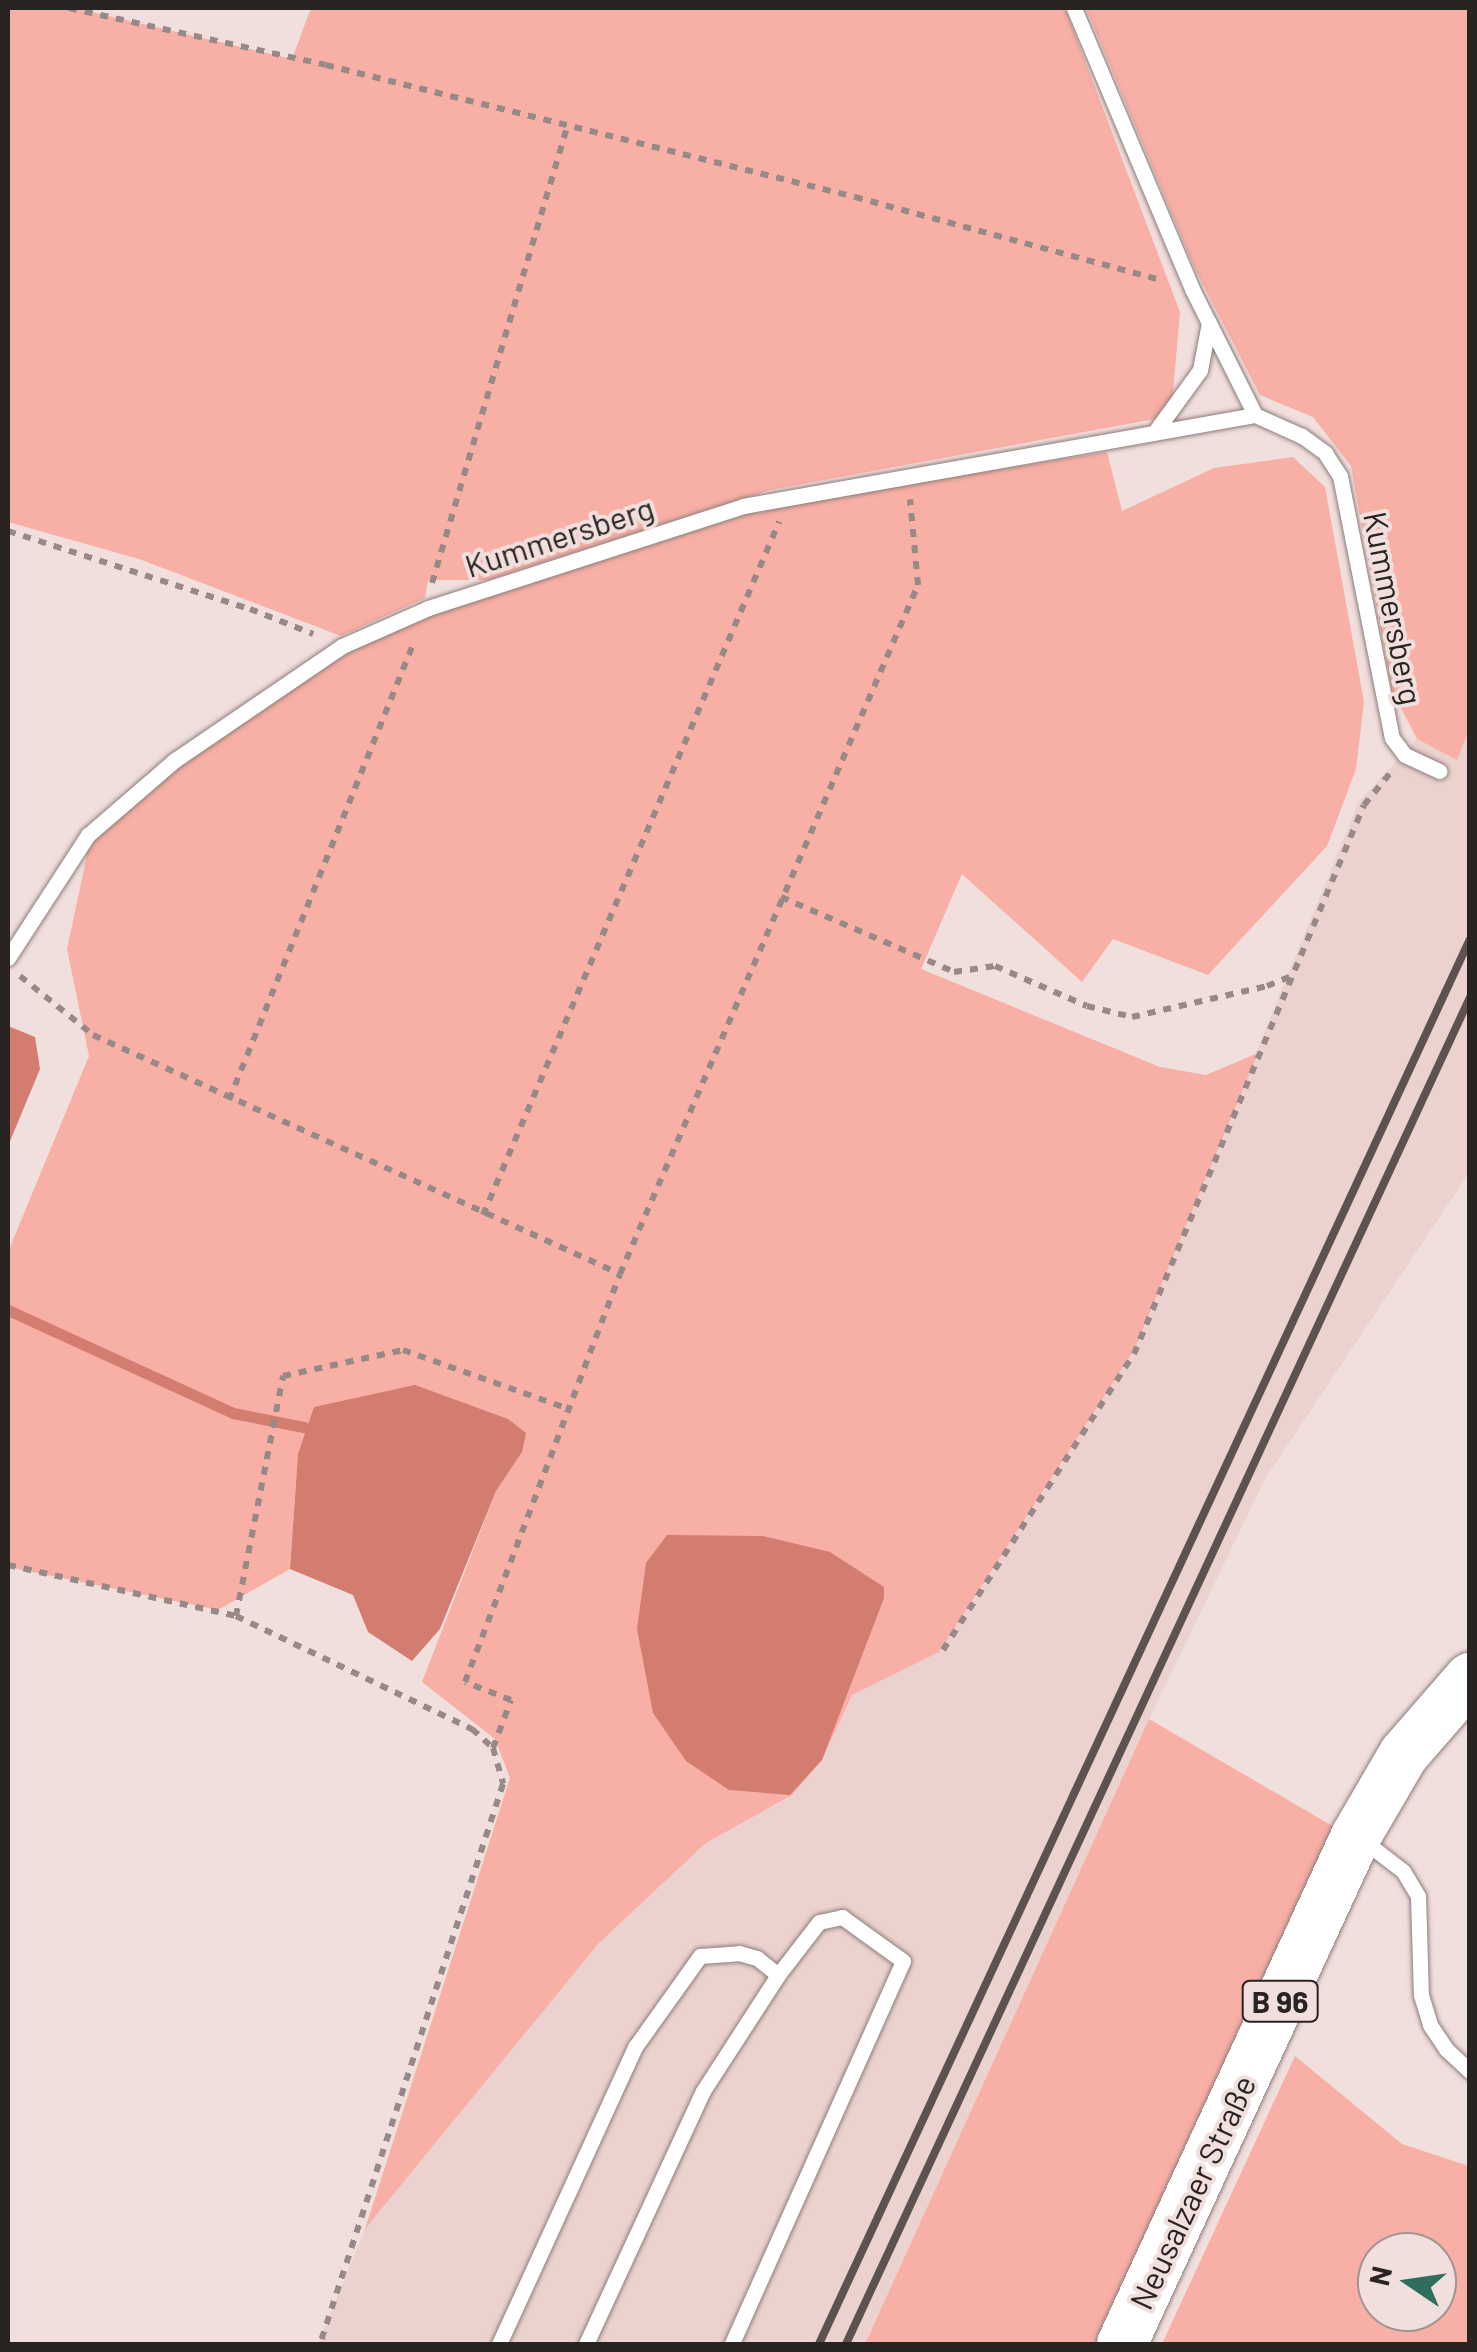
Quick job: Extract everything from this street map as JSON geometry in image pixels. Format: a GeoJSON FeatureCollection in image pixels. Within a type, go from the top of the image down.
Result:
{"type":"FeatureCollection","features":[{"type":"Feature","properties":{"kind":"main road","name":"Neusalzaer Straße"},"geometry":{"type":"LineString","coordinates":[[1122,2344],[1356,1836],[1404,1754],[1470,1678]]}},
{"type":"Feature","properties":{"kind":"lane"},"geometry":{"type":"LineString","coordinates":[[1074,8],[1192,289],[1255,415]]}},
{"type":"Feature","properties":{"kind":"lane"},"geometry":{"type":"LineString","coordinates":[[1157,429],[1200,370],[1209,321]]}},
{"type":"Feature","properties":{"kind":"lane","name":"Kummersberg"},"geometry":{"type":"LineString","coordinates":[[8,958],[88,835],[176,760],[342,646],[428,608],[743,506],[790,495],[1255,415],[1302,436],[1325,453],[1340,476],[1392,738],[1404,755],[1440,771]]}},
{"type":"Feature","properties":{"kind":"lane"},"geometry":{"type":"LineString","coordinates":[[1356,1836],[1403,1870],[1418,1896],[1421,1996],[1430,2025],[1446,2049],[1470,2071]]}},
{"type":"Feature","properties":{"kind":"lane"},"geometry":{"type":"LineString","coordinates":[[586,2344],[703,2091],[778,1975],[818,1922],[842,1917],[902,1961],[732,2344]]}},
{"type":"Feature","properties":{"kind":"lane"},"geometry":{"type":"LineString","coordinates":[[499,2344],[636,2048],[700,1956],[739,1952],[757,1958],[778,1975]]}},
{"type":"Feature","properties":{"kind":"path"},"geometry":{"type":"LineString","coordinates":[[69,8],[326,65],[855,197],[1192,289]]}},
{"type":"Feature","properties":{"kind":"path"},"geometry":{"type":"LineString","coordinates":[[493,1748],[511,1700],[465,1682],[620,1274],[918,585],[908,477]]}},
{"type":"Feature","properties":{"kind":"path"},"geometry":{"type":"LineString","coordinates":[[483,1216],[790,495]]}},
{"type":"Feature","properties":{"kind":"path"},"geometry":{"type":"LineString","coordinates":[[8,531],[250,608],[342,646]]}},
{"type":"Feature","properties":{"kind":"path"},"geometry":{"type":"LineString","coordinates":[[943,1650],[1134,1354],[1364,806],[1404,755]]}},
{"type":"Feature","properties":{"kind":"path"},"geometry":{"type":"LineString","coordinates":[[781,897],[954,972],[995,966],[1087,1006],[1132,1017],[1267,986],[1295,974]]}},
{"type":"Feature","properties":{"kind":"path"},"geometry":{"type":"LineString","coordinates":[[8,966],[93,1036],[483,1216],[620,1274]]}},
{"type":"Feature","properties":{"kind":"path"},"geometry":{"type":"LineString","coordinates":[[236,1616],[283,1376],[402,1350],[569,1409]]}},
{"type":"Feature","properties":{"kind":"path"},"geometry":{"type":"LineString","coordinates":[[8,1565],[236,1616],[472,1729],[493,1748],[504,1784],[320,2344]]}},
{"type":"Feature","properties":{"kind":"shaded area"},"geometry":{"type":"Polygon","coordinates":[[[8,8],[75,8],[292,59],[311,8],[1065,8],[1180,312],[1171,416],[770,490],[488,580],[428,580],[425,598],[341,636],[139,559],[8,522],[8,8]]]}},
{"type":"Feature","properties":{"kind":"shaded area"},"geometry":{"type":"Polygon","coordinates":[[[1086,8],[1469,8],[1470,727],[1457,760],[1417,739],[1392,691],[1351,466],[1313,417],[1260,395],[1195,269],[1086,8]]]}},
{"type":"Feature","properties":{"kind":"shaded area"},"geometry":{"type":"Polygon","coordinates":[[[1107,452],[1122,511],[1214,468],[1293,457],[1325,487],[1364,702],[1356,769],[1327,846],[1208,975],[1113,939],[1082,982],[962,874],[921,969],[1160,1067],[1206,1075],[1258,1053],[1134,1350],[939,1652],[852,1695],[822,1760],[792,1795],[706,1843],[599,1943],[365,2229],[510,1778],[495,1739],[422,1682],[496,1491],[522,1452],[298,1454],[290,1569],[218,1610],[8,1567],[8,1252],[89,1056],[67,949],[90,841],[181,761],[347,651],[438,612],[776,505],[1107,452]]]}},
{"type":"Feature","properties":{"kind":"shaded area"},"geometry":{"type":"Polygon","coordinates":[[[1469,727],[1469,1173],[1265,1479],[1149,1719],[865,2344],[318,2344],[365,2229],[599,1943],[706,1843],[792,1795],[822,1760],[852,1695],[939,1652],[1134,1350],[1359,801],[1417,739],[1457,759],[1469,727]]]}},
{"type":"Feature","properties":{"kind":"shaded area"},"geometry":{"type":"Polygon","coordinates":[[[8,1026],[35,1037],[40,1069],[8,1146],[8,1026]]]}},
{"type":"Feature","properties":{"kind":"shaded area"},"geometry":{"type":"Polygon","coordinates":[[[415,1385],[508,1419],[526,1433],[522,1452],[496,1491],[440,1629],[412,1661],[368,1632],[353,1595],[290,1569],[298,1454],[314,1407],[415,1385]]]}},
{"type":"Feature","properties":{"kind":"shaded area"},"geometry":{"type":"Polygon","coordinates":[[[667,1535],[763,1536],[830,1552],[884,1587],[884,1598],[822,1760],[790,1795],[729,1790],[686,1761],[653,1713],[637,1629],[646,1563],[667,1535]]]}},
{"type":"Feature","properties":{"kind":"shaded area"},"geometry":{"type":"Polygon","coordinates":[[[1149,1719],[1341,1831],[1102,2344],[865,2344],[1149,1719]]]}},
{"type":"Feature","properties":{"kind":"shaded area"},"geometry":{"type":"Polygon","coordinates":[[[1295,2056],[1402,2144],[1469,2166],[1469,2344],[1162,2344],[1295,2056]]]}},
{"type":"Feature","properties":{"kind":"waterway"},"geometry":{"type":"LineString","coordinates":[[8,1310],[233,1413],[304,1427]]}},
{"type":"Feature","properties":{"kind":"railway"},"geometry":{"type":"LineString","coordinates":[[819,2344],[1470,939]]}},
{"type":"Feature","properties":{"kind":"railway"},"geometry":{"type":"LineString","coordinates":[[846,2344],[1470,997]]}}]}
